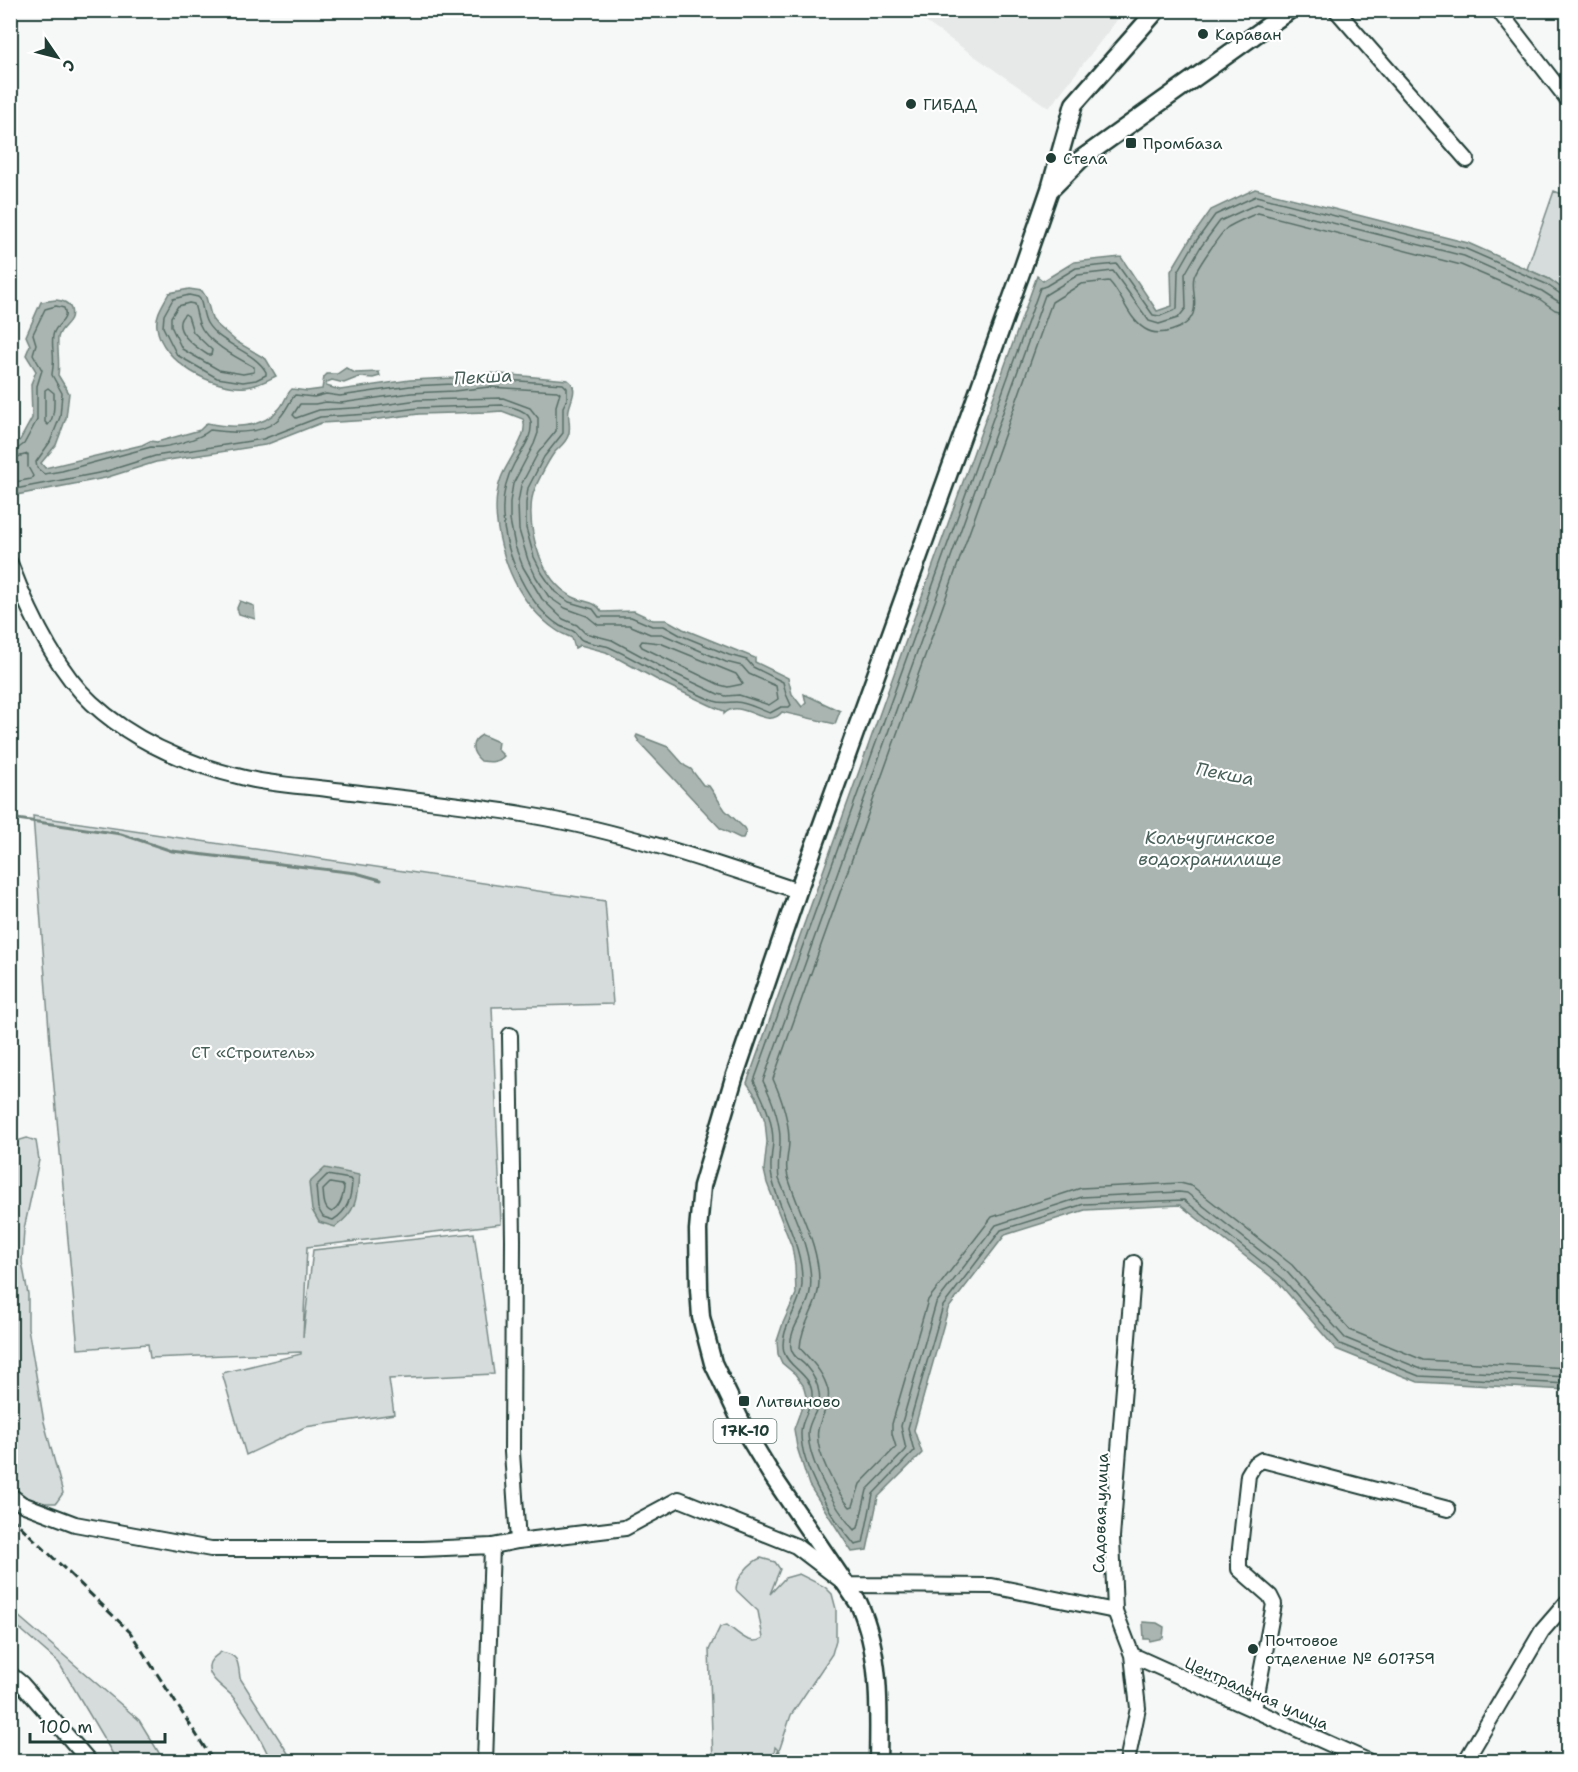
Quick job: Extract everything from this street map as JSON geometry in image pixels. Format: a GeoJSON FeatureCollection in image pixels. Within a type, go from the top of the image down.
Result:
{"type":"FeatureCollection","features":[{"type":"Feature","properties":{"kind":"main road"},"geometry":{"type":"LineString","coordinates":[[798,891],[1050,189],[1074,104],[1156,10]]}},
{"type":"Feature","properties":{"kind":"main road"},"geometry":{"type":"LineString","coordinates":[[1050,189],[1081,159],[1290,10]]}},
{"type":"Feature","properties":{"kind":"main road","name":"17К-10"},"geometry":{"type":"LineString","coordinates":[[798,891],[734,1078],[702,1186],[698,1260],[700,1317],[713,1363],[748,1436],[771,1474],[847,1585],[865,1617],[872,1646],[878,1695],[878,1761]]}},
{"type":"Feature","properties":{"kind":"street"},"geometry":{"type":"LineString","coordinates":[[1336,10],[1467,160]]}},
{"type":"Feature","properties":{"kind":"street"},"geometry":{"type":"LineString","coordinates":[[1498,10],[1568,100]]}},
{"type":"Feature","properties":{"kind":"street"},"geometry":{"type":"LineString","coordinates":[[10,563],[51,650],[68,675],[91,702],[120,726],[171,754],[247,779],[525,814],[580,824],[642,840],[798,891]]}},
{"type":"Feature","properties":{"kind":"street"},"geometry":{"type":"LineString","coordinates":[[510,1035],[513,1240],[512,1452],[518,1541]]}},
{"type":"Feature","properties":{"kind":"street","name":"Садовая улица"},"geometry":{"type":"LineString","coordinates":[[1127,1761],[1138,1708],[1132,1656],[1115,1611],[1112,1537],[1134,1263]]}},
{"type":"Feature","properties":{"kind":"street"},"geometry":{"type":"LineString","coordinates":[[1254,1710],[1274,1604],[1269,1596],[1239,1569],[1248,1475],[1254,1465],[1262,1460],[1448,1509]]}},
{"type":"Feature","properties":{"kind":"street"},"geometry":{"type":"LineString","coordinates":[[10,1495],[22,1504],[75,1524],[211,1550],[411,1549],[492,1546],[625,1528],[679,1500],[796,1546],[847,1585],[992,1586],[1115,1611]]}},
{"type":"Feature","properties":{"kind":"street"},"geometry":{"type":"LineString","coordinates":[[485,1761],[492,1546]]}},
{"type":"Feature","properties":{"kind":"street"},"geometry":{"type":"LineString","coordinates":[[1466,1761],[1542,1631],[1568,1601]]}},
{"type":"Feature","properties":{"kind":"street","name":"Центральная улица"},"geometry":{"type":"LineString","coordinates":[[1132,1656],[1370,1761]]}},
{"type":"Feature","properties":{"kind":"street"},"geometry":{"type":"LineString","coordinates":[[10,1674],[22,1684],[90,1761]]}},
{"type":"Feature","properties":{"kind":"shaded area"},"geometry":{"type":"Polygon","coordinates":[[[910,11],[1124,11],[1049,108],[910,11]]]}},
{"type":"Feature","properties":{"kind":"green space"},"geometry":{"type":"Polygon","coordinates":[[[1554,191],[1567,196],[1567,292],[1549,279],[1527,269],[1554,191]]]}},
{"type":"Feature","properties":{"kind":"green space","name":"СТ «Строитель»"},"geometry":{"type":"Polygon","coordinates":[[[33,816],[605,901],[613,1004],[492,1007],[501,1224],[307,1247],[303,1337],[313,1250],[474,1233],[494,1374],[389,1379],[394,1414],[305,1427],[246,1455],[222,1373],[301,1354],[301,1352],[150,1358],[148,1344],[78,1349],[50,1043],[33,816]]]}},
{"type":"Feature","properties":{"kind":"green space"},"geometry":{"type":"Polygon","coordinates":[[[27,1138],[36,1141],[39,1160],[24,1229],[22,1262],[28,1294],[28,1328],[44,1422],[63,1493],[56,1503],[45,1503],[11,1493],[10,1143],[27,1138]]]}},
{"type":"Feature","properties":{"kind":"green space"},"geometry":{"type":"Polygon","coordinates":[[[761,1558],[775,1562],[780,1569],[770,1594],[785,1578],[799,1574],[825,1587],[832,1594],[836,1609],[836,1640],[832,1654],[791,1715],[779,1751],[775,1747],[773,1761],[713,1761],[709,1650],[720,1627],[727,1625],[749,1640],[763,1638],[758,1611],[736,1590],[738,1580],[744,1571],[761,1558]]]}},
{"type":"Feature","properties":{"kind":"green space"},"geometry":{"type":"Polygon","coordinates":[[[10,1609],[139,1720],[164,1761],[117,1761],[59,1663],[11,1621],[10,1609]]]}},
{"type":"Feature","properties":{"kind":"green space"},"geometry":{"type":"Polygon","coordinates":[[[221,1652],[237,1660],[240,1678],[293,1761],[271,1761],[243,1711],[211,1675],[209,1666],[221,1652]]]}},
{"type":"Feature","properties":{"kind":"water","name":"Кольчугинское водохранилище"},"geometry":{"type":"Polygon","coordinates":[[[1255,189],[1468,243],[1549,279],[1567,292],[1567,1390],[1418,1382],[1336,1349],[1278,1282],[1180,1205],[1085,1210],[1005,1235],[948,1309],[914,1430],[922,1453],[878,1497],[867,1550],[852,1552],[809,1485],[797,1447],[794,1429],[806,1396],[803,1385],[795,1374],[782,1363],[778,1354],[777,1341],[796,1294],[795,1265],[792,1247],[764,1170],[767,1142],[765,1121],[756,1096],[747,1083],[1037,276],[1043,281],[1074,262],[1121,257],[1157,311],[1172,306],[1171,271],[1189,241],[1211,210],[1255,189]]]}},
{"type":"Feature","properties":{"kind":"water"},"geometry":{"type":"Polygon","coordinates":[[[189,289],[202,291],[216,324],[237,342],[266,359],[276,376],[254,386],[233,387],[219,384],[191,371],[168,352],[161,340],[157,318],[169,293],[189,289]]]}},
{"type":"Feature","properties":{"kind":"water","name":"Пекша"},"geometry":{"type":"Polygon","coordinates":[[[56,300],[65,302],[72,314],[58,338],[58,375],[69,393],[66,418],[56,445],[41,463],[45,468],[142,445],[150,441],[157,442],[200,430],[207,423],[226,426],[255,424],[272,416],[281,407],[292,389],[307,391],[322,389],[324,377],[327,374],[337,374],[346,368],[355,373],[379,372],[380,376],[359,377],[344,383],[332,380],[327,382],[326,386],[340,390],[410,380],[453,378],[489,373],[568,380],[574,390],[569,412],[569,433],[548,463],[532,498],[534,539],[544,566],[552,578],[571,596],[596,605],[602,612],[634,611],[653,620],[667,620],[683,629],[755,658],[755,662],[788,678],[792,694],[802,707],[806,703],[804,694],[840,711],[835,724],[782,712],[776,717],[769,718],[738,709],[724,714],[724,711],[663,683],[606,652],[580,645],[575,648],[572,638],[543,620],[532,608],[514,580],[507,564],[498,528],[497,493],[504,471],[521,440],[524,425],[523,419],[502,411],[419,414],[321,423],[265,445],[156,462],[105,478],[11,496],[11,447],[20,440],[32,418],[31,384],[36,371],[26,355],[30,345],[26,336],[41,302],[56,300]]]}},
{"type":"Feature","properties":{"kind":"water"},"geometry":{"type":"Polygon","coordinates":[[[240,601],[254,606],[255,619],[239,614],[237,608],[240,601]]]}},
{"type":"Feature","properties":{"kind":"water"},"geometry":{"type":"Polygon","coordinates":[[[482,735],[498,742],[497,749],[504,756],[502,758],[487,762],[478,758],[473,751],[473,744],[482,735]]]}},
{"type":"Feature","properties":{"kind":"water"},"geometry":{"type":"Polygon","coordinates":[[[637,735],[668,747],[685,766],[691,769],[703,785],[709,786],[725,810],[744,828],[746,832],[743,838],[721,829],[640,743],[637,735]]]}},
{"type":"Feature","properties":{"kind":"water"},"geometry":{"type":"Polygon","coordinates":[[[325,1168],[359,1175],[354,1205],[347,1216],[335,1227],[319,1222],[312,1210],[309,1183],[325,1168]]]}},
{"type":"Feature","properties":{"kind":"water"},"geometry":{"type":"Polygon","coordinates":[[[1143,1622],[1157,1623],[1164,1627],[1163,1638],[1150,1641],[1144,1639],[1143,1622]]]}},
{"type":"Feature","properties":{"kind":"waterway"},"geometry":{"type":"LineString","coordinates":[[10,818],[121,834],[172,851],[356,873],[381,880]]}},
{"type":"Feature","properties":{"kind":"waterway"},"geometry":{"type":"LineString","coordinates":[[770,1762],[779,1751]]}},
{"type":"Feature","properties":{"kind":"railway"},"geometry":{"type":"LineString","coordinates":[[10,1516],[130,1632],[214,1762]]}},
{"type":"Feature","properties":{"kind":"place","name":"Караван"},"geometry":{"type":"Point","coordinates":[1203,34]}},
{"type":"Feature","properties":{"kind":"place","name":"ГИБДД"},"geometry":{"type":"Point","coordinates":[911,104]}},
{"type":"Feature","properties":{"kind":"place","name":"Промбаза"},"geometry":{"type":"Point","coordinates":[1131,143]}},
{"type":"Feature","properties":{"kind":"place","name":"Стела"},"geometry":{"type":"Point","coordinates":[1051,158]}},
{"type":"Feature","properties":{"kind":"place","name":"Литвиново"},"geometry":{"type":"Point","coordinates":[744,1401]}},
{"type":"Feature","properties":{"kind":"place","name":"Почтовое отделение № 601759"},"geometry":{"type":"Point","coordinates":[1253,1649]}}]}
